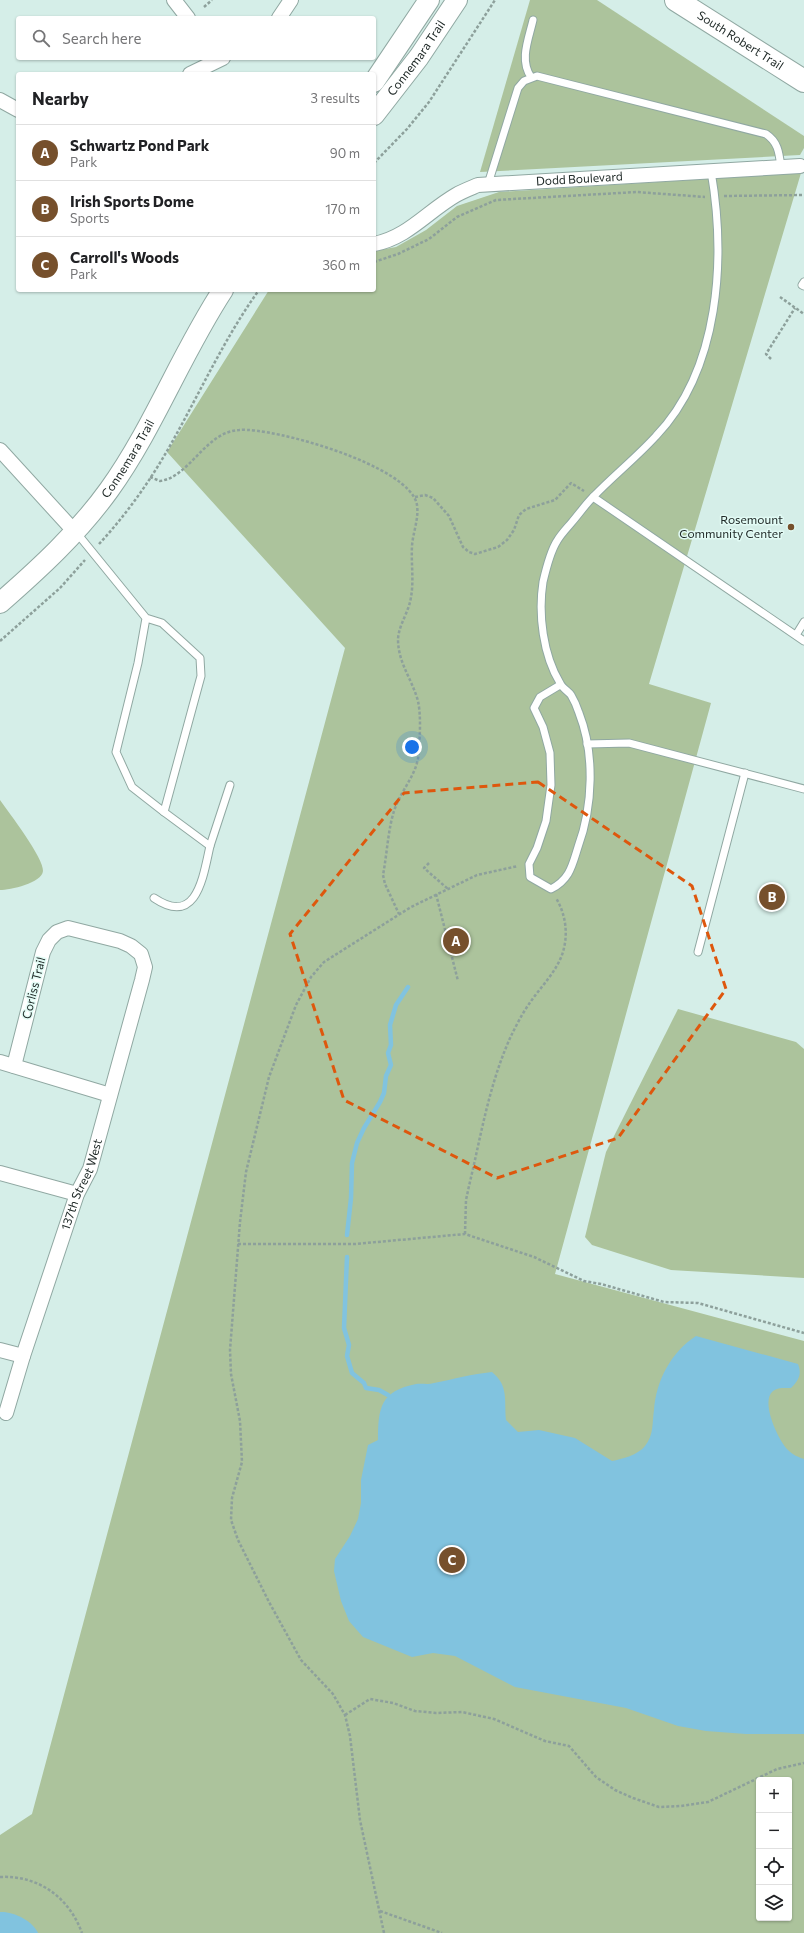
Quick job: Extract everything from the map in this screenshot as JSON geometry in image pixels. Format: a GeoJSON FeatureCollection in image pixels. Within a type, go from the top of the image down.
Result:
{"type":"FeatureCollection","features":[{"type":"Feature","properties":{"kind":"main road","name":"South Robert Trail"},"geometry":{"type":"LineString","coordinates":[[676,0],[804,82]]}},
{"type":"Feature","properties":{"kind":"street"},"geometry":{"type":"LineString","coordinates":[[174,0],[186,16]]}},
{"type":"Feature","properties":{"kind":"street"},"geometry":{"type":"LineString","coordinates":[[280,16],[291,0]]}},
{"type":"Feature","properties":{"kind":"street","name":"Connemara Trail"},"geometry":{"type":"LineString","coordinates":[[376,79],[429,0]]}},
{"type":"Feature","properties":{"kind":"street","name":"Connemara Trail"},"geometry":{"type":"LineString","coordinates":[[376,112],[419,56],[457,0]]}},
{"type":"Feature","properties":{"kind":"street"},"geometry":{"type":"LineString","coordinates":[[195,72],[220,60]]}},
{"type":"Feature","properties":{"kind":"street"},"geometry":{"type":"LineString","coordinates":[[0,100],[16,109]]}},
{"type":"Feature","properties":{"kind":"street","name":"Dodd Boulevard"},"geometry":{"type":"LineString","coordinates":[[376,244],[384,242],[408,230],[456,195],[478,185],[800,166]]}},
{"type":"Feature","properties":{"kind":"street","name":"Connemara Trail"},"geometry":{"type":"LineString","coordinates":[[0,602],[75,532],[109,490],[126,463],[222,292]]}},
{"type":"Feature","properties":{"kind":"street"},"geometry":{"type":"LineString","coordinates":[[0,450],[75,532]]}},
{"type":"Feature","properties":{"kind":"street","name":"Corliss Trail"},"geometry":{"type":"LineString","coordinates":[[14,1066],[43,952],[49,940],[57,932],[68,928],[120,941],[132,946],[141,954]]}},
{"type":"Feature","properties":{"kind":"street","name":"137th Street West"},"geometry":{"type":"LineString","coordinates":[[6,1413],[23,1356],[77,1194],[90,1169],[142,980],[145,967],[141,954]]}},
{"type":"Feature","properties":{"kind":"street"},"geometry":{"type":"LineString","coordinates":[[0,1062],[110,1094]]}},
{"type":"Feature","properties":{"kind":"street"},"geometry":{"type":"LineString","coordinates":[[0,1173],[77,1194]]}},
{"type":"Feature","properties":{"kind":"street"},"geometry":{"type":"LineString","coordinates":[[0,1350],[23,1356]]}},
{"type":"Feature","properties":{"kind":"lane"},"geometry":{"type":"LineString","coordinates":[[531,77],[526,70],[524,60],[534,20]]}},
{"type":"Feature","properties":{"kind":"lane"},"geometry":{"type":"LineString","coordinates":[[488,184],[514,97],[524,81],[531,77],[547,78],[766,134],[774,139],[778,147],[781,167]]}},
{"type":"Feature","properties":{"kind":"lane"},"geometry":{"type":"LineString","coordinates":[[560,685],[540,697],[534,708],[543,727],[550,754],[551,785],[546,821],[537,848],[529,864],[530,877],[551,889],[563,882],[581,840],[591,785],[587,744],[580,715],[570,694],[560,685],[548,654],[542,622],[541,594],[546,570],[557,541],[593,497],[658,435],[682,402],[698,366],[713,320],[718,285],[716,197],[711,171]]}},
{"type":"Feature","properties":{"kind":"lane"},"geometry":{"type":"LineString","coordinates":[[804,282],[802,285],[804,286]]}},
{"type":"Feature","properties":{"kind":"lane"},"geometry":{"type":"LineString","coordinates":[[593,497],[804,641]]}},
{"type":"Feature","properties":{"kind":"lane"},"geometry":{"type":"LineString","coordinates":[[75,532],[146,618],[162,623],[200,658],[201,676],[164,812]]}},
{"type":"Feature","properties":{"kind":"lane"},"geometry":{"type":"LineString","coordinates":[[146,618],[138,663],[116,752],[132,787],[210,846]]}},
{"type":"Feature","properties":{"kind":"lane"},"geometry":{"type":"LineString","coordinates":[[796,635],[804,622]]}},
{"type":"Feature","properties":{"kind":"lane"},"geometry":{"type":"LineString","coordinates":[[587,744],[629,743],[804,789]]}},
{"type":"Feature","properties":{"kind":"lane"},"geometry":{"type":"LineString","coordinates":[[698,952],[745,774]]}},
{"type":"Feature","properties":{"kind":"lane"},"geometry":{"type":"LineString","coordinates":[[154,898],[165,906],[175,907],[190,903],[198,894],[210,846],[230,784]]}},
{"type":"Feature","properties":{"kind":"path"},"geometry":{"type":"LineString","coordinates":[[204,7],[212,0]]}},
{"type":"Feature","properties":{"kind":"path"},"geometry":{"type":"LineString","coordinates":[[376,161],[407,129],[429,102],[495,0]]}},
{"type":"Feature","properties":{"kind":"path"},"geometry":{"type":"LineString","coordinates":[[376,261],[398,254],[429,239],[457,217],[496,200],[638,192],[690,197],[804,195]]}},
{"type":"Feature","properties":{"kind":"path"},"geometry":{"type":"LineString","coordinates":[[780,297],[804,314]]}},
{"type":"Feature","properties":{"kind":"path"},"geometry":{"type":"LineString","coordinates":[[771,359],[766,354],[795,308]]}},
{"type":"Feature","properties":{"kind":"path"},"geometry":{"type":"LineString","coordinates":[[150,477],[160,481],[173,477],[215,439],[236,430],[248,429],[287,437],[342,453],[394,477],[405,485],[415,497],[417,515],[412,544],[411,597],[402,622],[398,641],[402,666],[418,701],[419,760],[416,770],[402,792],[393,813],[383,875],[385,884],[399,914]]}},
{"type":"Feature","properties":{"kind":"path"},"geometry":{"type":"LineString","coordinates":[[415,497],[425,495],[433,498],[449,516],[463,547],[469,552],[475,554],[498,547],[507,540],[514,530],[519,515],[526,509],[554,500],[571,483],[593,497]]}},
{"type":"Feature","properties":{"kind":"path"},"geometry":{"type":"LineString","coordinates":[[429,863],[424,868],[448,888]]}},
{"type":"Feature","properties":{"kind":"path"},"geometry":{"type":"LineString","coordinates":[[384,1933],[360,1820],[350,1736],[345,1715],[333,1694],[301,1660],[269,1602],[238,1540],[231,1520],[232,1498],[242,1462],[240,1421],[231,1374],[230,1350],[238,1244],[246,1172],[268,1077],[296,1005],[311,977],[324,962],[399,914],[448,888],[477,875],[529,864]]}},
{"type":"Feature","properties":{"kind":"path"},"geometry":{"type":"LineString","coordinates":[[465,1234],[466,1200],[490,1093],[512,1036],[528,1005],[561,959],[565,946],[565,918],[562,908],[551,889]]}},
{"type":"Feature","properties":{"kind":"path"},"geometry":{"type":"LineString","coordinates":[[436,894],[458,981]]}},
{"type":"Feature","properties":{"kind":"path"},"geometry":{"type":"LineString","coordinates":[[238,1244],[355,1244],[465,1234],[534,1257],[588,1282],[664,1302],[698,1303],[804,1333]]}},
{"type":"Feature","properties":{"kind":"path"},"geometry":{"type":"LineString","coordinates":[[345,1715],[370,1699],[393,1703],[415,1711],[436,1713],[462,1712],[494,1719],[544,1741],[569,1746],[596,1777],[615,1790],[659,1807],[681,1806],[708,1802],[777,1769],[804,1763]]}},
{"type":"Feature","properties":{"kind":"path"},"geometry":{"type":"LineString","coordinates":[[0,1877],[24,1879],[36,1882],[57,1894],[71,1910],[82,1933]]}},
{"type":"Feature","properties":{"kind":"path"},"geometry":{"type":"LineString","coordinates":[[380,1910],[442,1933]]}},
{"type":"Feature","properties":{"kind":"highlighted area"},"geometry":{"type":"Polygon","coordinates":[[[538,782],[692,886],[726,989],[618,1138],[497,1178],[344,1100],[290,934],[404,793],[538,782]]]}},
{"type":"Feature","properties":{"kind":"green space"},"geometry":{"type":"Polygon","coordinates":[[[530,0],[597,0],[804,136],[804,148],[800,155],[480,172],[530,0]]]}},
{"type":"Feature","properties":{"kind":"green space"},"geometry":{"type":"Polygon","coordinates":[[[801,173],[649,684],[711,703],[555,1274],[804,1341],[804,1933],[0,1933],[0,1835],[32,1814],[345,648],[167,452],[268,292],[376,292],[376,251],[396,247],[426,230],[457,206],[499,192],[801,173]]]}},
{"type":"Feature","properties":{"kind":"green space"},"geometry":{"type":"Polygon","coordinates":[[[0,800],[32,846],[42,865],[43,871],[37,879],[32,882],[11,889],[0,890],[0,800]]]}},
{"type":"Feature","properties":{"kind":"green space"},"geometry":{"type":"Polygon","coordinates":[[[678,1009],[796,1042],[804,1049],[804,1278],[671,1270],[592,1245],[585,1237],[606,1152],[678,1009]]]}},
{"type":"Feature","properties":{"kind":"water"},"geometry":{"type":"Polygon","coordinates":[[[696,1336],[798,1364],[800,1371],[798,1380],[791,1388],[779,1388],[773,1391],[768,1403],[775,1430],[784,1445],[792,1453],[804,1459],[804,1734],[746,1734],[706,1731],[678,1726],[626,1708],[515,1687],[455,1656],[433,1653],[412,1657],[363,1637],[349,1621],[341,1601],[334,1571],[335,1559],[350,1536],[358,1519],[361,1503],[361,1480],[368,1445],[378,1440],[381,1410],[384,1402],[395,1391],[416,1384],[432,1384],[470,1375],[492,1372],[501,1383],[505,1394],[506,1420],[518,1432],[539,1430],[575,1438],[612,1461],[625,1458],[638,1452],[648,1442],[652,1429],[655,1399],[666,1368],[679,1350],[696,1336]]]}},
{"type":"Feature","properties":{"kind":"water"},"geometry":{"type":"Polygon","coordinates":[[[0,1912],[11,1913],[22,1918],[32,1925],[38,1933],[0,1933],[0,1912]]]}},
{"type":"Feature","properties":{"kind":"waterway"},"geometry":{"type":"LineString","coordinates":[[347,1235],[351,1198],[352,1163],[357,1143],[384,1093],[386,1076],[391,1065],[388,1053],[391,1045],[390,1025],[396,1005],[408,987]]}},
{"type":"Feature","properties":{"kind":"waterway"},"geometry":{"type":"LineString","coordinates":[[347,1257],[344,1328],[349,1345],[347,1356],[352,1373],[364,1383],[366,1388],[379,1390],[388,1395]]}},
{"type":"Feature","properties":{"kind":"place","name":"Rosemount Community Center"},"geometry":{"type":"Point","coordinates":[791,527]}},
{"type":"Feature","properties":{"kind":"place","name":"Irish Sports Dome"},"geometry":{"type":"Point","coordinates":[772,897]}},
{"type":"Feature","properties":{"kind":"place","name":"Schwartz Pond Park"},"geometry":{"type":"Point","coordinates":[456,941]}},
{"type":"Feature","properties":{"kind":"place","name":"Carroll's Woods"},"geometry":{"type":"Point","coordinates":[452,1560]}}]}
